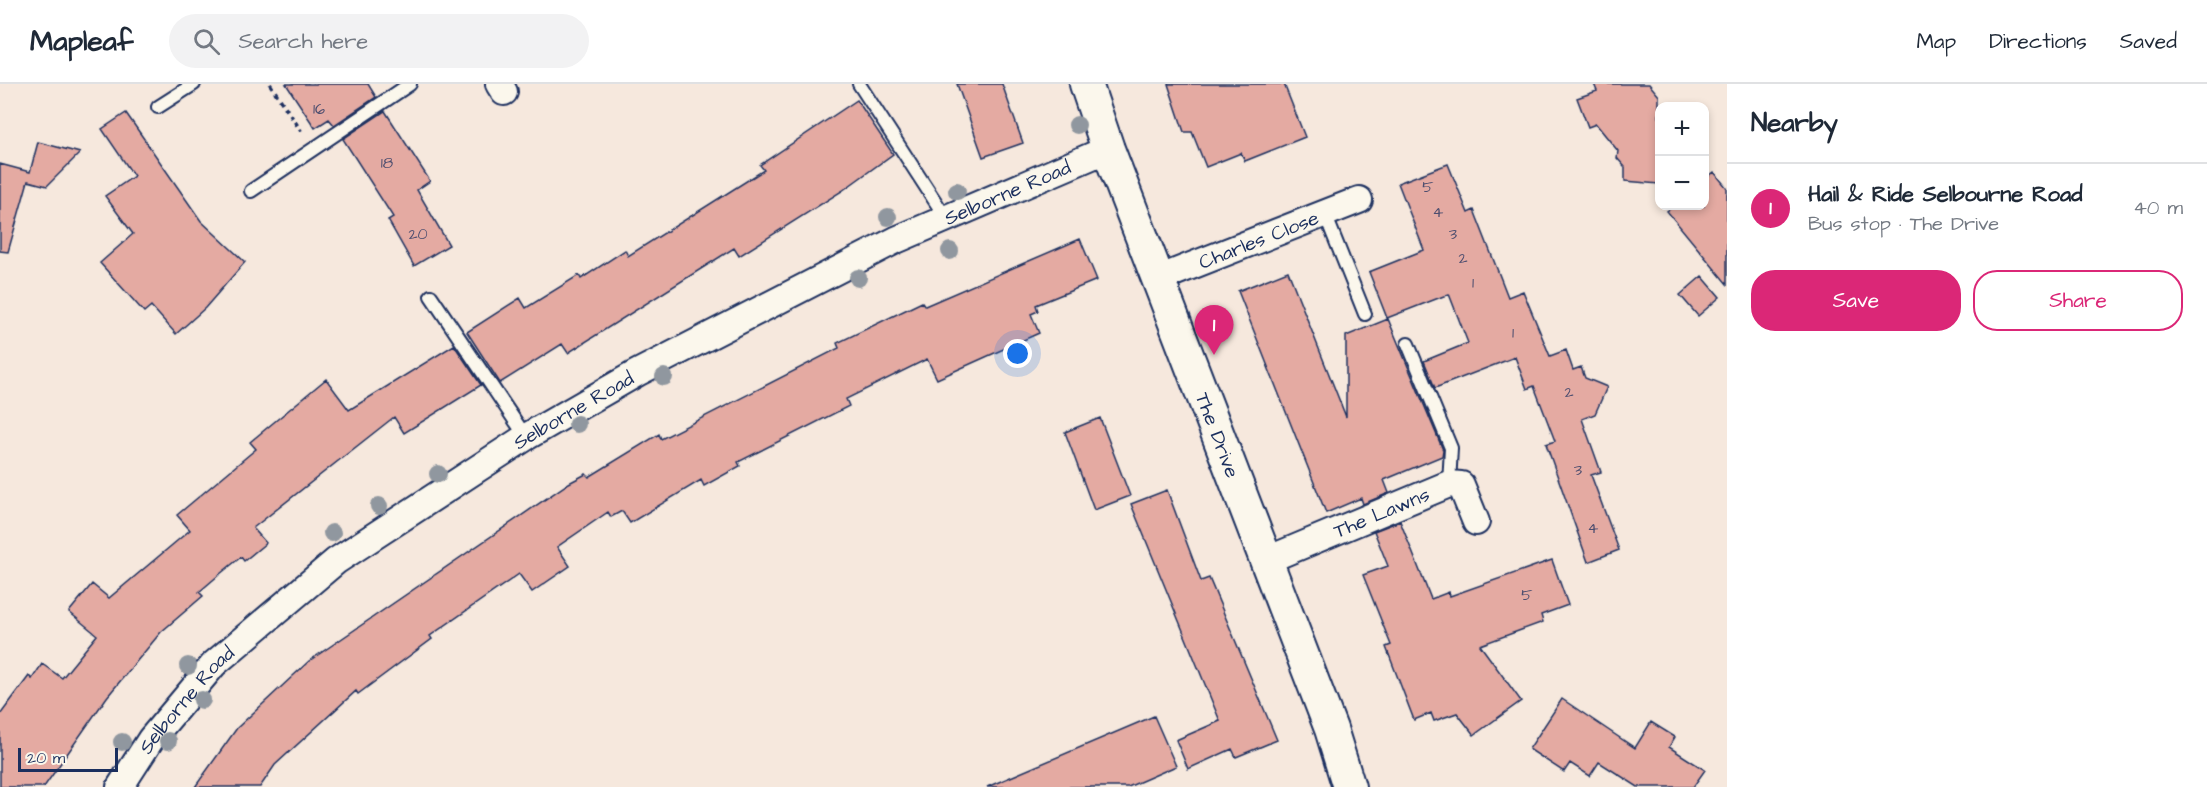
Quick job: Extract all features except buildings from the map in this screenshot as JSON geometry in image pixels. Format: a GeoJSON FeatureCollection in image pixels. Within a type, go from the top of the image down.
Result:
{"type":"FeatureCollection","features":[{"type":"Feature","properties":{"kind":"street","name":"The Drive"},"geometry":{"type":"LineString","coordinates":[[1086,84],[1108,148],[1331,729],[1349,787]]}},
{"type":"Feature","properties":{"kind":"street","name":"Selborne Road"},"geometry":{"type":"LineString","coordinates":[[120,787],[151,739],[214,664],[336,561],[526,437],[637,373],[896,240],[1108,148]]}},
{"type":"Feature","properties":{"kind":"street","name":"Charles Close"},"geometry":{"type":"LineString","coordinates":[[1158,279],[1359,200]]}},
{"type":"Feature","properties":{"kind":"street","name":"The Lawns"},"geometry":{"type":"LineString","coordinates":[[1267,560],[1449,484],[1461,485],[1476,522]]}},
{"type":"Feature","properties":{"kind":"lane"},"geometry":{"type":"LineString","coordinates":[[158,107],[194,84]]}},
{"type":"Feature","properties":{"kind":"lane"},"geometry":{"type":"LineString","coordinates":[[251,191],[410,84]]}},
{"type":"Feature","properties":{"kind":"lane"},"geometry":{"type":"LineString","coordinates":[[859,84],[946,218]]}},
{"type":"Feature","properties":{"kind":"lane"},"geometry":{"type":"LineString","coordinates":[[1325,214],[1365,314]]}},
{"type":"Feature","properties":{"kind":"lane"},"geometry":{"type":"LineString","coordinates":[[431,296],[526,437]]}},
{"type":"Feature","properties":{"kind":"lane"},"geometry":{"type":"LineString","coordinates":[[1408,344],[1451,448],[1449,484]]}},
{"type":"Feature","properties":{"kind":"path"},"geometry":{"type":"LineString","coordinates":[[270,84],[314,148]]}},
{"type":"Feature","properties":{"kind":"place","name":"Hail & Ride Selbourne Road"},"geometry":{"type":"Point","coordinates":[1214,355]}}]}
